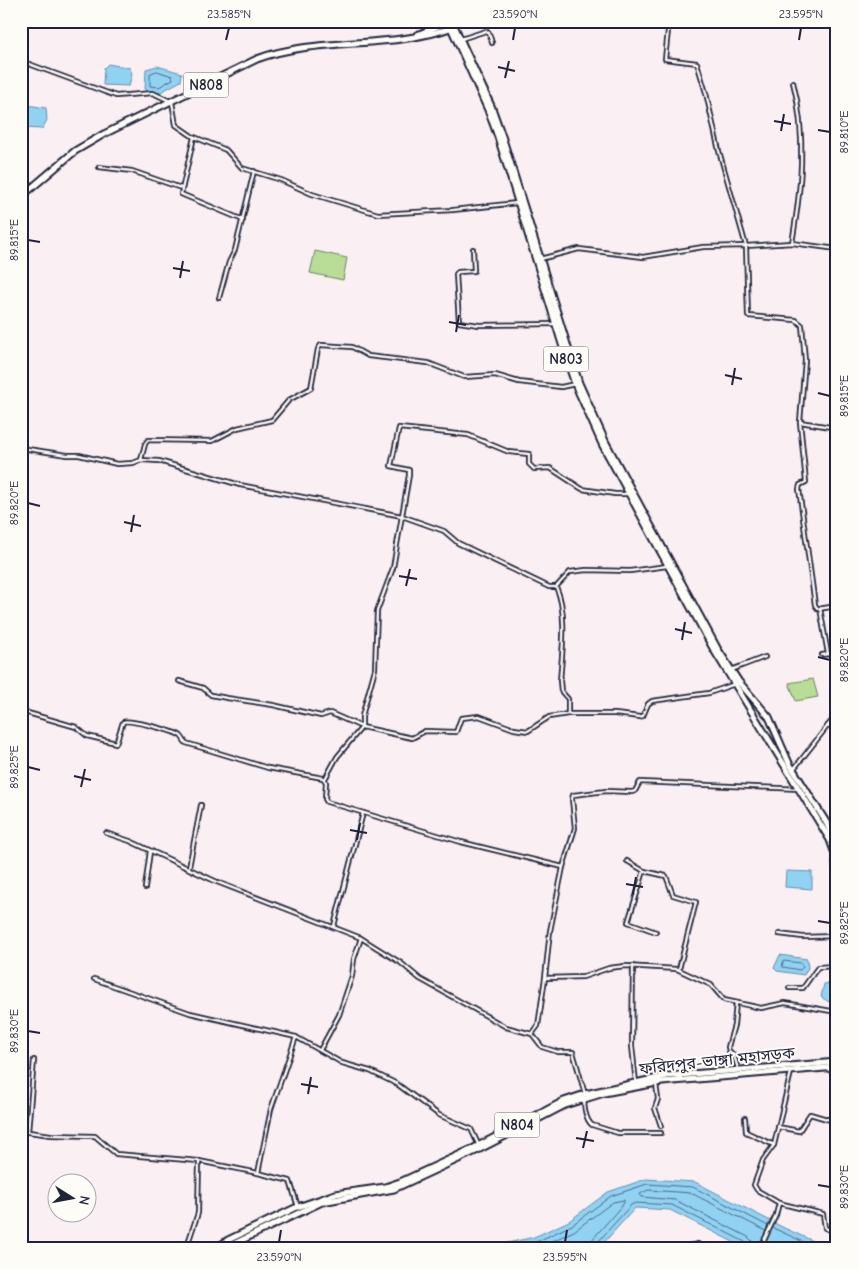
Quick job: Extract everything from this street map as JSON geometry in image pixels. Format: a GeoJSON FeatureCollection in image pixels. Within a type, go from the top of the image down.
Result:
{"type":"FeatureCollection","features":[{"type":"Feature","properties":{"kind":"highway","name":"N808"},"geometry":{"type":"LineString","coordinates":[[21,197],[75,151],[104,134],[257,59],[282,50],[415,36],[451,23]]}},
{"type":"Feature","properties":{"kind":"highway","name":"N803"},"geometry":{"type":"LineString","coordinates":[[451,23],[461,40],[492,108],[544,284],[577,384],[629,494],[648,523]]}},
{"type":"Feature","properties":{"kind":"highway","name":"N803"},"geometry":{"type":"LineString","coordinates":[[451,23],[488,110],[513,182],[517,203],[521,209],[539,259],[555,324],[567,354]]}},
{"type":"Feature","properties":{"kind":"highway","name":"N803"},"geometry":{"type":"LineString","coordinates":[[604,443],[732,674],[769,717],[791,771]]}},
{"type":"Feature","properties":{"kind":"highway","name":"N803"},"geometry":{"type":"LineString","coordinates":[[732,674],[735,684],[802,789],[830,840],[837,875]]}},
{"type":"Feature","properties":{"kind":"highway","name":"N803"},"geometry":{"type":"LineString","coordinates":[[802,789],[830,830],[837,846]]}},
{"type":"Feature","properties":{"kind":"highway","name":"ফরিদপুর-ভাঙ্গা মহাসড়ক"},"geometry":{"type":"LineString","coordinates":[[215,1249],[228,1240],[299,1209],[336,1198],[394,1189],[538,1117],[585,1096],[636,1084],[668,1079],[837,1062]]}},
{"type":"Feature","properties":{"kind":"highway","name":"ফরিদপুর-ভাঙ্গা মহাসড়ক"},"geometry":{"type":"LineString","coordinates":[[791,1068],[837,1067]]}},
{"type":"Feature","properties":{"kind":"highway","name":"ফরিদপুর-ভাঙ্গা মহাসড়ক"},"geometry":{"type":"LineString","coordinates":[[636,1084],[655,1083],[668,1079]]}},
{"type":"Feature","properties":{"kind":"highway","name":"ফরিদপুর-ভাঙ্গা মহাসড়ক"},"geometry":{"type":"LineString","coordinates":[[223,1249],[299,1209]]}},
{"type":"Feature","properties":{"kind":"street"},"geometry":{"type":"LineString","coordinates":[[669,21],[665,59],[697,63],[706,93],[719,151],[746,246],[748,316],[796,320],[802,324],[805,360],[800,422],[806,482],[800,485],[799,489],[802,518],[816,608],[837,606]]}},
{"type":"Feature","properties":{"kind":"street"},"geometry":{"type":"LineString","coordinates":[[461,40],[486,31],[489,33],[492,42]]}},
{"type":"Feature","properties":{"kind":"street"},"geometry":{"type":"LineString","coordinates":[[21,61],[116,96],[153,93],[172,102],[176,125],[194,137],[226,150],[242,168],[281,180],[312,194],[378,214],[453,210],[517,203]]}},
{"type":"Feature","properties":{"kind":"street"},"geometry":{"type":"LineString","coordinates":[[792,243],[800,185],[801,155],[800,117],[794,82]]}},
{"type":"Feature","properties":{"kind":"street"},"geometry":{"type":"LineString","coordinates":[[194,137],[180,192],[183,196],[243,220]]}},
{"type":"Feature","properties":{"kind":"street"},"geometry":{"type":"LineString","coordinates":[[99,167],[132,171],[182,188]]}},
{"type":"Feature","properties":{"kind":"street"},"geometry":{"type":"LineString","coordinates":[[219,298],[243,220],[254,172]]}},
{"type":"Feature","properties":{"kind":"street"},"geometry":{"type":"LineString","coordinates":[[539,259],[580,249],[644,257],[703,247],[792,243],[837,249]]}},
{"type":"Feature","properties":{"kind":"street"},"geometry":{"type":"LineString","coordinates":[[473,249],[474,271],[458,272],[456,274],[459,322],[479,325],[555,324]]}},
{"type":"Feature","properties":{"kind":"street"},"geometry":{"type":"LineString","coordinates":[[141,460],[145,444],[148,440],[212,441],[237,428],[272,420],[289,400],[311,388],[318,349],[321,345],[326,344],[352,347],[368,356],[428,363],[464,377],[495,375],[526,383],[561,387],[577,384]]}},
{"type":"Feature","properties":{"kind":"street"},"geometry":{"type":"LineString","coordinates":[[800,422],[837,428]]}},
{"type":"Feature","properties":{"kind":"street"},"geometry":{"type":"LineString","coordinates":[[563,867],[469,844],[325,801],[325,779],[337,757],[362,727],[362,716],[375,669],[377,611],[392,568],[409,471],[392,467],[391,464],[398,429],[468,435],[509,452],[529,454],[529,464],[534,469],[550,468],[582,489],[629,494]]}},
{"type":"Feature","properties":{"kind":"street"},"geometry":{"type":"LineString","coordinates":[[21,448],[79,455],[117,464],[133,463],[141,460],[171,464],[222,480],[297,498],[402,516],[444,531],[458,543],[543,586],[556,587]]}},
{"type":"Feature","properties":{"kind":"street"},"geometry":{"type":"LineString","coordinates":[[556,587],[570,572],[586,570],[630,571],[671,564]]}},
{"type":"Feature","properties":{"kind":"street"},"geometry":{"type":"LineString","coordinates":[[556,587],[562,599],[564,611],[560,681],[561,691],[568,699],[568,714]]}},
{"type":"Feature","properties":{"kind":"street"},"geometry":{"type":"LineString","coordinates":[[820,608],[828,654]]}},
{"type":"Feature","properties":{"kind":"street"},"geometry":{"type":"LineString","coordinates":[[822,655],[837,653]]}},
{"type":"Feature","properties":{"kind":"street"},"geometry":{"type":"LineString","coordinates":[[732,674],[765,658]]}},
{"type":"Feature","properties":{"kind":"street"},"geometry":{"type":"LineString","coordinates":[[179,681],[203,688],[211,695],[321,716],[330,713],[362,727],[412,738],[425,731],[456,732],[460,718],[479,716],[514,729],[528,731],[534,729],[549,717],[568,714],[615,714],[640,717],[644,716],[648,704],[652,701],[709,693],[735,684]]}},
{"type":"Feature","properties":{"kind":"street"},"geometry":{"type":"LineString","coordinates":[[21,711],[76,726],[87,736],[116,743],[123,722],[133,721],[179,735],[186,743],[244,761],[325,779]]}},
{"type":"Feature","properties":{"kind":"street"},"geometry":{"type":"LineString","coordinates":[[791,771],[837,714]]}},
{"type":"Feature","properties":{"kind":"street"},"geometry":{"type":"LineString","coordinates":[[827,726],[837,728]]}},
{"type":"Feature","properties":{"kind":"street"},"geometry":{"type":"LineString","coordinates":[[532,1034],[538,1026],[550,931],[563,867],[575,828],[572,799],[574,795],[606,791],[632,792],[635,791],[640,782],[802,789]]}},
{"type":"Feature","properties":{"kind":"street"},"geometry":{"type":"LineString","coordinates":[[189,867],[201,805]]}},
{"type":"Feature","properties":{"kind":"street"},"geometry":{"type":"LineString","coordinates":[[334,926],[363,813]]}},
{"type":"Feature","properties":{"kind":"street"},"geometry":{"type":"LineString","coordinates":[[106,833],[130,841],[189,867],[216,882],[334,926],[360,938],[427,983],[506,1027],[532,1034],[542,1047],[550,1051],[574,1053],[585,1096],[589,1123],[618,1133],[660,1133]]}},
{"type":"Feature","properties":{"kind":"street"},"geometry":{"type":"LineString","coordinates":[[145,888],[150,851]]}},
{"type":"Feature","properties":{"kind":"street"},"geometry":{"type":"LineString","coordinates":[[627,861],[644,871],[666,876],[673,895],[696,902],[679,969]]}},
{"type":"Feature","properties":{"kind":"street"},"geometry":{"type":"LineString","coordinates":[[644,871],[628,922],[656,932]]}},
{"type":"Feature","properties":{"kind":"street"},"geometry":{"type":"LineString","coordinates":[[779,934],[803,937],[837,936]]}},
{"type":"Feature","properties":{"kind":"street"},"geometry":{"type":"LineString","coordinates":[[320,1050],[340,1014],[352,976],[354,959],[360,938]]}},
{"type":"Feature","properties":{"kind":"street"},"geometry":{"type":"LineString","coordinates":[[544,978],[583,977],[609,968],[633,966],[679,969],[711,985],[724,1000],[767,1008],[785,1003],[837,1013]]}},
{"type":"Feature","properties":{"kind":"street"},"geometry":{"type":"LineString","coordinates":[[633,966],[632,1046],[636,1084]]}},
{"type":"Feature","properties":{"kind":"street"},"geometry":{"type":"LineString","coordinates":[[789,988],[803,988],[818,967],[837,966]]}},
{"type":"Feature","properties":{"kind":"street"},"geometry":{"type":"LineString","coordinates":[[94,979],[203,1016],[296,1038],[342,1063],[370,1071],[397,1084],[439,1115],[471,1129],[479,1147]]}},
{"type":"Feature","properties":{"kind":"street"},"geometry":{"type":"LineString","coordinates":[[736,1002],[734,1025],[728,1051],[734,1055],[738,1072]]}},
{"type":"Feature","properties":{"kind":"street"},"geometry":{"type":"LineString","coordinates":[[258,1173],[272,1109],[296,1038]]}},
{"type":"Feature","properties":{"kind":"street"},"geometry":{"type":"LineString","coordinates":[[28,1132],[34,1060]]}},
{"type":"Feature","properties":{"kind":"street"},"geometry":{"type":"LineString","coordinates":[[791,1068],[774,1145],[763,1160],[754,1185],[756,1190],[779,1203],[823,1214],[824,1226],[837,1233]]}},
{"type":"Feature","properties":{"kind":"street"},"geometry":{"type":"LineString","coordinates":[[826,1068],[837,1075]]}},
{"type":"Feature","properties":{"kind":"street"},"geometry":{"type":"LineString","coordinates":[[655,1083],[658,1099],[656,1111],[661,1126]]}},
{"type":"Feature","properties":{"kind":"street"},"geometry":{"type":"LineString","coordinates":[[778,1127],[799,1130],[810,1114],[837,1122]]}},
{"type":"Feature","properties":{"kind":"street"},"geometry":{"type":"LineString","coordinates":[[745,1118],[746,1132],[774,1145]]}},
{"type":"Feature","properties":{"kind":"street"},"geometry":{"type":"LineString","coordinates":[[21,1132],[95,1136],[116,1154],[198,1161],[290,1181],[299,1209]]}},
{"type":"Feature","properties":{"kind":"street"},"geometry":{"type":"LineString","coordinates":[[186,1249],[198,1213],[198,1161]]}},
{"type":"Feature","properties":{"kind":"street"},"geometry":{"type":"LineString","coordinates":[[760,1249],[776,1215],[779,1203]]}},
{"type":"Feature","properties":{"kind":"street"},"geometry":{"type":"LineString","coordinates":[[673,1249],[698,1244],[702,1249]]}},
{"type":"Feature","properties":{"kind":"green space"},"geometry":{"type":"Polygon","coordinates":[[[315,251],[347,258],[343,280],[310,273],[315,251]]]}},
{"type":"Feature","properties":{"kind":"green space"},"geometry":{"type":"Polygon","coordinates":[[[813,679],[818,697],[796,701],[789,683],[813,679]]]}},
{"type":"Feature","properties":{"kind":"water"},"geometry":{"type":"Polygon","coordinates":[[[108,64],[130,68],[132,74],[129,86],[103,85],[104,68],[108,64]]]}},
{"type":"Feature","properties":{"kind":"water"},"geometry":{"type":"Polygon","coordinates":[[[157,66],[182,73],[181,81],[159,93],[145,90],[146,69],[157,66]]]}},
{"type":"Feature","properties":{"kind":"water"},"geometry":{"type":"Polygon","coordinates":[[[21,104],[46,108],[47,120],[42,129],[21,128],[21,104]]]}},
{"type":"Feature","properties":{"kind":"water"},"geometry":{"type":"Polygon","coordinates":[[[786,871],[812,872],[812,889],[785,887],[786,871]]]}},
{"type":"Feature","properties":{"kind":"water"},"geometry":{"type":"Polygon","coordinates":[[[780,955],[807,959],[808,968],[804,975],[777,971],[774,968],[780,955]]]}},
{"type":"Feature","properties":{"kind":"water"},"geometry":{"type":"Polygon","coordinates":[[[837,983],[837,1002],[831,1003],[821,997],[824,984],[837,983]]]}},
{"type":"Feature","properties":{"kind":"water"},"geometry":{"type":"Polygon","coordinates":[[[646,1179],[695,1182],[784,1228],[831,1249],[747,1249],[670,1210],[635,1208],[600,1247],[596,1249],[481,1249],[534,1237],[569,1221],[608,1192],[646,1179]]]}}]}
